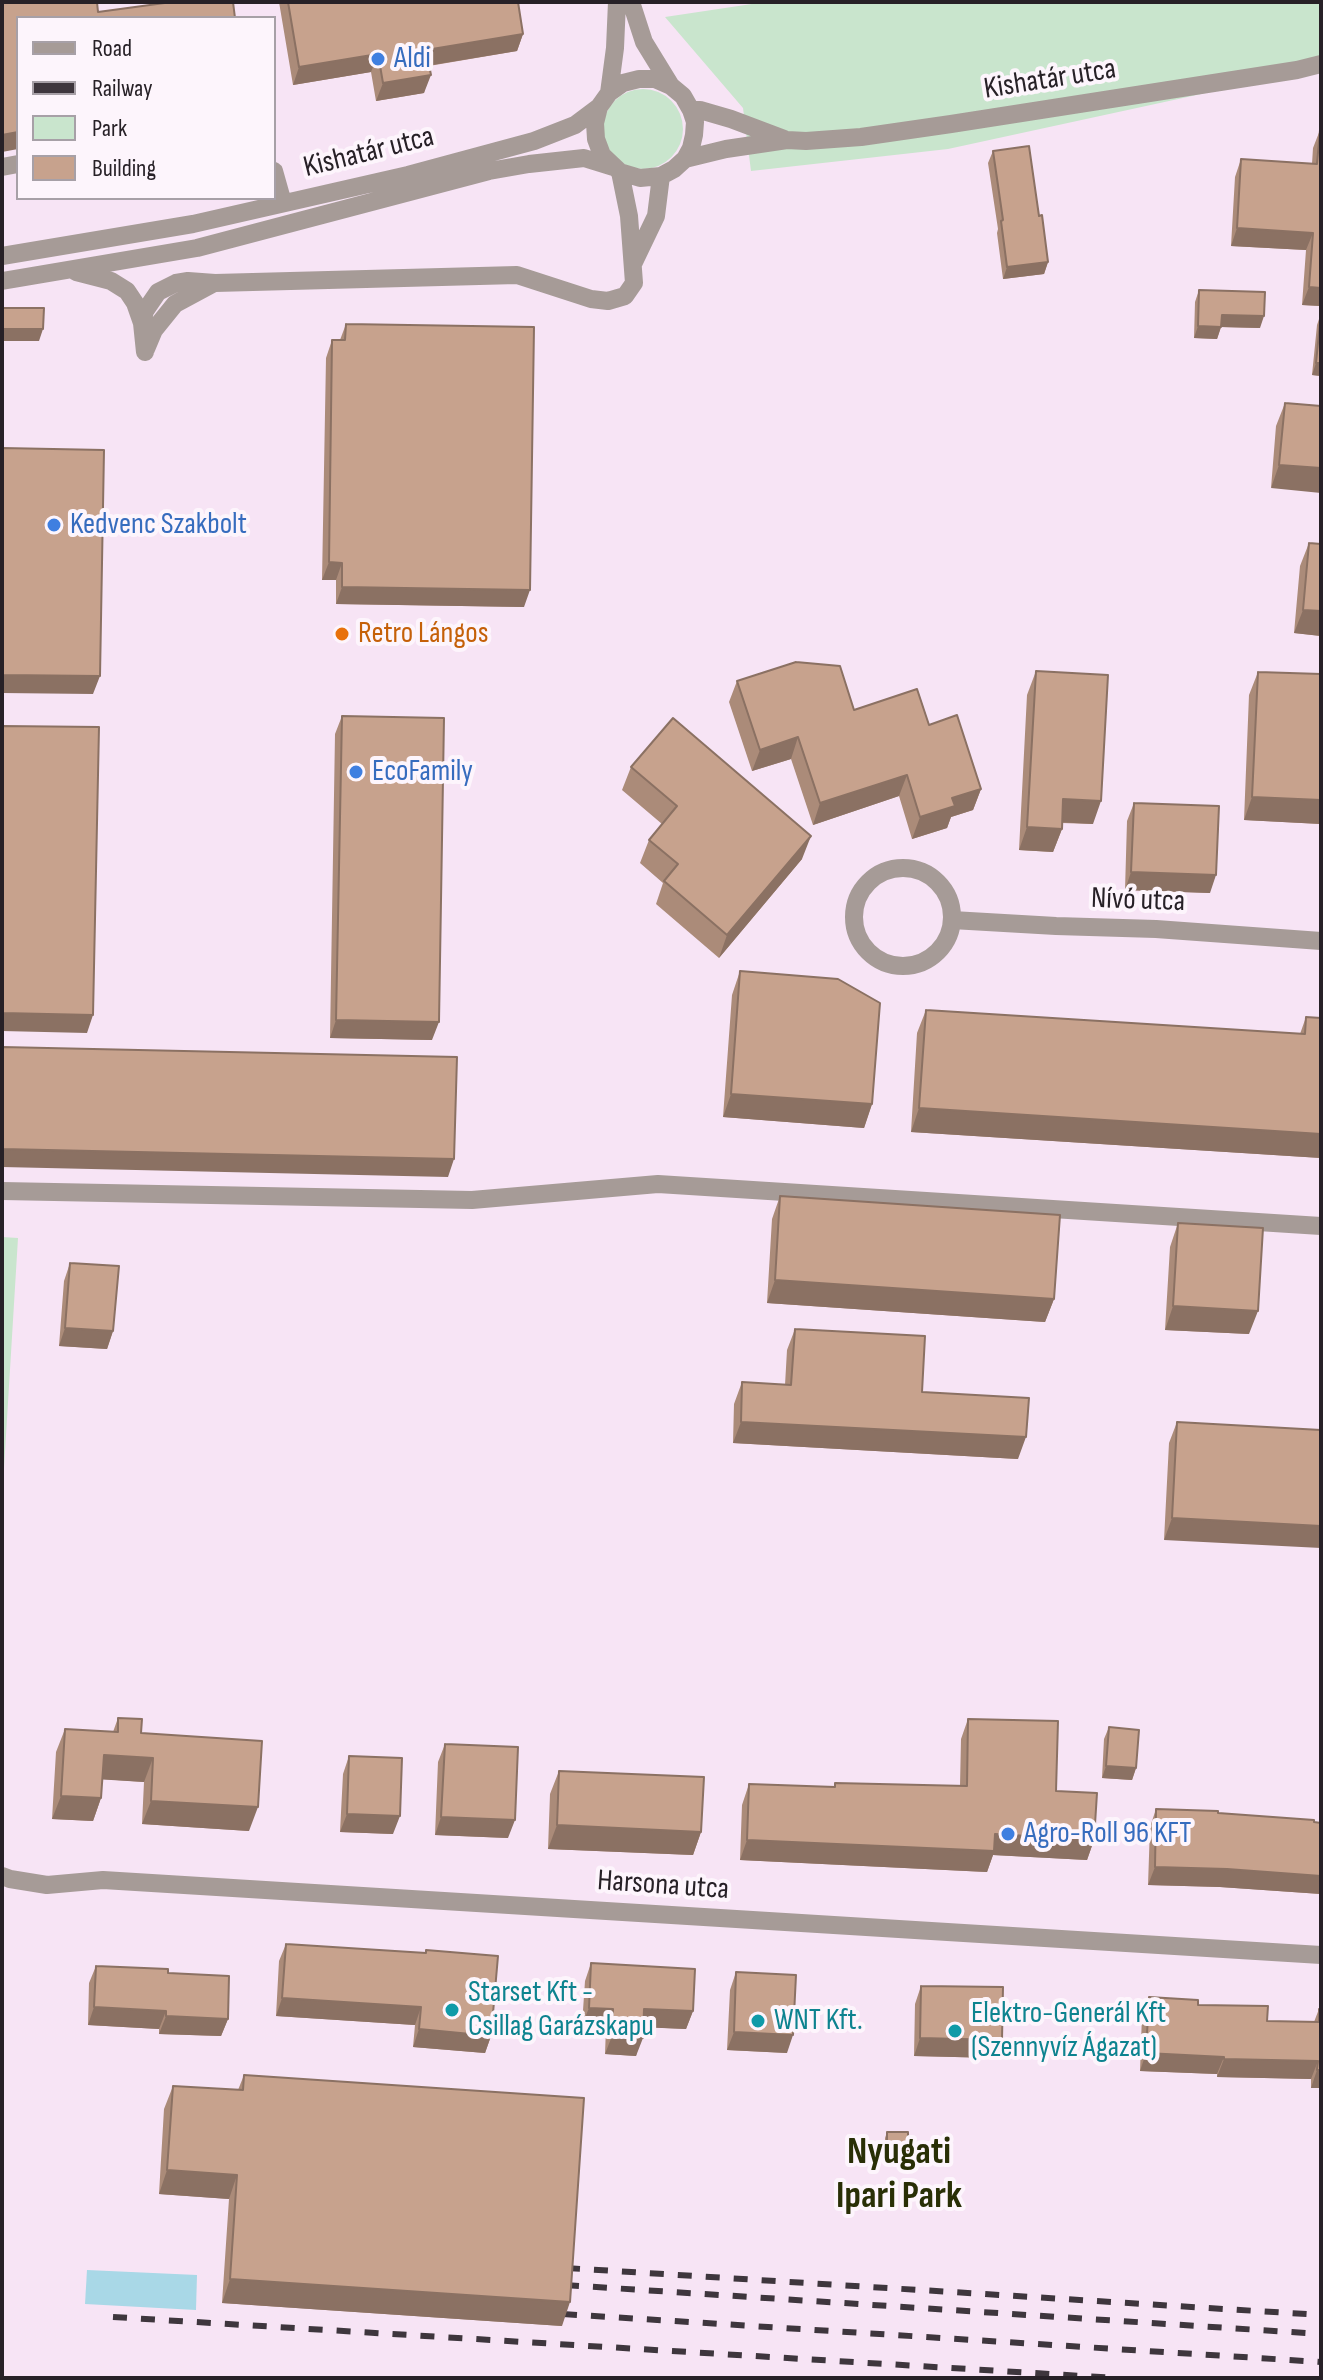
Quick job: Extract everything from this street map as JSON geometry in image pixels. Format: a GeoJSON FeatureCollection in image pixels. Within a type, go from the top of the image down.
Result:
{"type":"FeatureCollection","features":[{"type":"Feature","properties":{"kind":"street"},"geometry":{"type":"LineString","coordinates":[[604,100],[623,83],[639,79],[655,79],[671,86],[683,96],[695,122],[691,148],[685,159],[661,176],[640,178],[616,169],[602,155],[596,139],[595,123],[604,100],[615,48],[617,2]]}},
{"type":"Feature","properties":{"kind":"street"},"geometry":{"type":"LineString","coordinates":[[631,2],[644,42],[671,86]]}},
{"type":"Feature","properties":{"kind":"street","name":"Kishatár utca"},"geometry":{"type":"LineString","coordinates":[[787,140],[861,137],[1321,64]]}},
{"type":"Feature","properties":{"kind":"street","name":"Kishatár utca"},"geometry":{"type":"LineString","coordinates":[[2,256],[166,230],[408,175],[534,141],[575,125],[604,100]]}},
{"type":"Feature","properties":{"kind":"street"},"geometry":{"type":"LineString","coordinates":[[691,110],[731,119],[787,140]]}},
{"type":"Feature","properties":{"kind":"street"},"geometry":{"type":"LineString","coordinates":[[685,159],[787,140]]}},
{"type":"Feature","properties":{"kind":"street","name":"Kishatár utca"},"geometry":{"type":"LineString","coordinates":[[2,281],[197,248],[489,171],[570,158],[584,158],[616,169]]}},
{"type":"Feature","properties":{"kind":"street"},"geometry":{"type":"LineString","coordinates":[[142,323],[151,300],[165,287],[188,281],[215,283],[517,275],[591,299],[608,301],[625,296],[634,283],[629,216],[616,169]]}},
{"type":"Feature","properties":{"kind":"street"},"geometry":{"type":"LineString","coordinates":[[632,267],[656,216],[661,176]]}},
{"type":"Feature","properties":{"kind":"street"},"geometry":{"type":"LineString","coordinates":[[276,178],[283,203]]}},
{"type":"Feature","properties":{"kind":"street"},"geometry":{"type":"LineString","coordinates":[[69,270],[119,285],[127,291],[142,323],[145,352],[154,330],[175,304],[215,283]]}},
{"type":"Feature","properties":{"kind":"street"},"geometry":{"type":"LineString","coordinates":[[908,868],[935,880],[945,891],[951,905],[952,920],[942,948],[918,964],[903,966],[888,964],[863,946],[856,931],[854,915],[866,885],[879,874],[908,868]]}},
{"type":"Feature","properties":{"kind":"street","name":"Nívó utca"},"geometry":{"type":"LineString","coordinates":[[952,920],[1156,929],[1321,941]]}},
{"type":"Feature","properties":{"kind":"street"},"geometry":{"type":"LineString","coordinates":[[2,1191],[472,1200],[658,1184],[1321,1226]]}},
{"type":"Feature","properties":{"kind":"street","name":"Harsona utca"},"geometry":{"type":"LineString","coordinates":[[2,1876],[47,1885],[103,1880],[1321,1955]]}},
{"type":"Feature","properties":{"kind":"green space"},"geometry":{"type":"Polygon","coordinates":[[[765,2],[1321,2],[1321,68],[948,149],[751,171],[743,108],[665,17],[765,2]]]}},
{"type":"Feature","properties":{"kind":"green space"},"geometry":{"type":"Polygon","coordinates":[[[643,89],[658,92],[671,101],[680,114],[683,129],[680,144],[671,157],[658,166],[643,169],[628,166],[615,157],[606,144],[603,129],[606,114],[615,101],[628,92],[643,89]]]}},
{"type":"Feature","properties":{"kind":"green space"},"geometry":{"type":"Polygon","coordinates":[[[2,1237],[18,1238],[2,1501],[2,1237]]]}},
{"type":"Feature","properties":{"kind":"water"},"geometry":{"type":"Polygon","coordinates":[[[87,2270],[197,2275],[196,2310],[85,2304],[87,2270]]]}},
{"type":"Feature","properties":{"kind":"building"},"geometry":{"type":"Polygon","coordinates":[[[2,2],[97,2],[98,12],[172,2],[233,2],[235,16],[16,16],[16,132],[2,135],[2,2]]]}},
{"type":"Feature","properties":{"kind":"building","name":"Aldi"},"geometry":{"type":"Polygon","coordinates":[[[288,2],[518,2],[523,34],[426,50],[431,75],[383,83],[378,54],[299,67],[288,2]]]}},
{"type":"Feature","properties":{"kind":"building"},"geometry":{"type":"Polygon","coordinates":[[[1320,130],[1321,288],[1309,287],[1313,233],[1237,228],[1241,159],[1317,164],[1320,130]]]}},
{"type":"Feature","properties":{"kind":"building"},"geometry":{"type":"Polygon","coordinates":[[[1029,146],[1048,262],[1007,267],[993,151],[1029,146]]]}},
{"type":"Feature","properties":{"kind":"building"},"geometry":{"type":"Polygon","coordinates":[[[1199,290],[1265,292],[1264,316],[1222,315],[1221,327],[1198,326],[1199,290]]]}},
{"type":"Feature","properties":{"kind":"building"},"geometry":{"type":"Polygon","coordinates":[[[2,308],[44,308],[43,329],[2,329],[2,308]]]}},
{"type":"Feature","properties":{"kind":"building"},"geometry":{"type":"Polygon","coordinates":[[[1321,313],[1321,363],[1316,363],[1321,313]]]}},
{"type":"Feature","properties":{"kind":"building"},"geometry":{"type":"Polygon","coordinates":[[[346,324],[534,327],[530,590],[342,587],[342,563],[329,562],[332,340],[345,340],[346,324]]]}},
{"type":"Feature","properties":{"kind":"building"},"geometry":{"type":"Polygon","coordinates":[[[1285,403],[1321,406],[1321,468],[1279,465],[1285,403]]]}},
{"type":"Feature","properties":{"kind":"building"},"geometry":{"type":"Polygon","coordinates":[[[2,448],[104,450],[100,676],[2,675],[2,448]]]}},
{"type":"Feature","properties":{"kind":"building"},"geometry":{"type":"Polygon","coordinates":[[[1309,543],[1321,544],[1321,611],[1303,610],[1309,543]]]}},
{"type":"Feature","properties":{"kind":"building"},"geometry":{"type":"Polygon","coordinates":[[[796,662],[840,666],[854,710],[917,689],[929,725],[957,715],[981,789],[952,798],[955,806],[920,817],[907,775],[820,803],[798,737],[760,750],[737,681],[796,662]]]}},
{"type":"Feature","properties":{"kind":"building"},"geometry":{"type":"Polygon","coordinates":[[[1036,671],[1108,675],[1101,801],[1063,799],[1062,829],[1027,827],[1036,671]]]}},
{"type":"Feature","properties":{"kind":"building"},"geometry":{"type":"Polygon","coordinates":[[[1258,672],[1321,674],[1321,800],[1252,797],[1258,672]]]}},
{"type":"Feature","properties":{"kind":"building"},"geometry":{"type":"Polygon","coordinates":[[[342,716],[444,718],[439,1022],[336,1020],[342,716]]]}},
{"type":"Feature","properties":{"kind":"building"},"geometry":{"type":"Polygon","coordinates":[[[673,718],[811,836],[727,935],[664,881],[678,864],[649,840],[677,806],[631,767],[673,718]]]}},
{"type":"Feature","properties":{"kind":"building"},"geometry":{"type":"Polygon","coordinates":[[[2,726],[99,727],[93,1015],[2,1013],[2,726]]]}},
{"type":"Feature","properties":{"kind":"building"},"geometry":{"type":"Polygon","coordinates":[[[1134,803],[1219,806],[1216,875],[1131,872],[1134,803]]]}},
{"type":"Feature","properties":{"kind":"building"},"geometry":{"type":"Polygon","coordinates":[[[740,971],[838,979],[880,1003],[872,1104],[731,1094],[740,971]]]}},
{"type":"Feature","properties":{"kind":"building"},"geometry":{"type":"Polygon","coordinates":[[[926,1010],[1305,1034],[1306,1017],[1321,1018],[1321,1134],[919,1108],[926,1010]]]}},
{"type":"Feature","properties":{"kind":"building"},"geometry":{"type":"Polygon","coordinates":[[[2,1047],[457,1057],[454,1159],[2,1149],[2,1047]]]}},
{"type":"Feature","properties":{"kind":"building"},"geometry":{"type":"Polygon","coordinates":[[[780,1196],[1060,1215],[1054,1299],[775,1280],[780,1196]]]}},
{"type":"Feature","properties":{"kind":"building"},"geometry":{"type":"Polygon","coordinates":[[[1178,1223],[1263,1228],[1258,1311],[1173,1306],[1178,1223]]]}},
{"type":"Feature","properties":{"kind":"building"},"geometry":{"type":"Polygon","coordinates":[[[70,1263],[119,1266],[113,1331],[65,1328],[70,1263]]]}},
{"type":"Feature","properties":{"kind":"building"},"geometry":{"type":"Polygon","coordinates":[[[795,1329],[925,1336],[922,1392],[1029,1398],[1026,1437],[741,1422],[742,1382],[791,1385],[795,1329]]]}},
{"type":"Feature","properties":{"kind":"building"},"geometry":{"type":"Polygon","coordinates":[[[1177,1422],[1321,1430],[1321,1526],[1172,1518],[1177,1422]]]}},
{"type":"Feature","properties":{"kind":"building"},"geometry":{"type":"Polygon","coordinates":[[[118,1718],[142,1719],[141,1733],[262,1741],[258,1807],[151,1801],[153,1758],[104,1755],[101,1798],[61,1796],[65,1729],[118,1732],[118,1718]]]}},
{"type":"Feature","properties":{"kind":"building"},"geometry":{"type":"Polygon","coordinates":[[[968,1719],[1058,1721],[1056,1791],[1097,1793],[1094,1840],[995,1834],[994,1851],[747,1840],[749,1784],[967,1786],[968,1719]]]}},
{"type":"Feature","properties":{"kind":"building"},"geometry":{"type":"Polygon","coordinates":[[[1109,1727],[1139,1730],[1136,1768],[1106,1766],[1109,1727]]]}},
{"type":"Feature","properties":{"kind":"building"},"geometry":{"type":"Polygon","coordinates":[[[445,1744],[518,1747],[515,1820],[441,1817],[445,1744]]]}},
{"type":"Feature","properties":{"kind":"building"},"geometry":{"type":"Polygon","coordinates":[[[349,1756],[402,1758],[400,1816],[347,1814],[349,1756]]]}},
{"type":"Feature","properties":{"kind":"building"},"geometry":{"type":"Polygon","coordinates":[[[559,1771],[704,1777],[701,1832],[557,1825],[559,1771]]]}},
{"type":"Feature","properties":{"kind":"building"},"geometry":{"type":"Polygon","coordinates":[[[1156,1809],[1314,1820],[1321,1823],[1321,1876],[1155,1867],[1156,1809]]]}},
{"type":"Feature","properties":{"kind":"building"},"geometry":{"type":"Polygon","coordinates":[[[286,1944],[498,1956],[491,2036],[419,2029],[421,2007],[282,1998],[286,1944]]]}},
{"type":"Feature","properties":{"kind":"building"},"geometry":{"type":"Polygon","coordinates":[[[591,1963],[695,1969],[693,2011],[644,2009],[643,2038],[612,2036],[613,2009],[589,2008],[591,1963]]]}},
{"type":"Feature","properties":{"kind":"building"},"geometry":{"type":"Polygon","coordinates":[[[96,1966],[168,1969],[168,1973],[229,1976],[228,2019],[166,2016],[166,2011],[94,2007],[96,1966]]]}},
{"type":"Feature","properties":{"kind":"building","name":"WNT Kft."},"geometry":{"type":"Polygon","coordinates":[[[736,1972],[796,1975],[793,2035],[734,2032],[736,1972]]]}},
{"type":"Feature","properties":{"kind":"building","name":"Elektro-Generál Kft (Szennyvíz Ágazat)"},"geometry":{"type":"Polygon","coordinates":[[[921,1986],[1003,1987],[1002,2040],[920,2038],[921,1986]]]}},
{"type":"Feature","properties":{"kind":"building"},"geometry":{"type":"Polygon","coordinates":[[[1149,1997],[1198,2000],[1198,2005],[1268,2006],[1267,2021],[1319,2022],[1321,2009],[1321,2070],[1317,2070],[1318,2061],[1146,2053],[1149,1997]]]}},
{"type":"Feature","properties":{"kind":"building"},"geometry":{"type":"Polygon","coordinates":[[[244,2075],[584,2098],[570,2302],[230,2279],[237,2175],[167,2170],[173,2086],[243,2090],[244,2075]]]}},
{"type":"Feature","properties":{"kind":"building"},"geometry":{"type":"Polygon","coordinates":[[[887,2132],[908,2132],[908,2154],[887,2154],[887,2132]]]}},
{"type":"Feature","properties":{"kind":"railway"},"geometry":{"type":"LineString","coordinates":[[566,2268],[1321,2315]]}},
{"type":"Feature","properties":{"kind":"railway"},"geometry":{"type":"LineString","coordinates":[[565,2285],[1321,2334]]}},
{"type":"Feature","properties":{"kind":"railway"},"geometry":{"type":"LineString","coordinates":[[563,2314],[1321,2362]]}},
{"type":"Feature","properties":{"kind":"railway"},"geometry":{"type":"LineString","coordinates":[[113,2317],[1116,2378]]}},
{"type":"Feature","properties":{"kind":"place","name":"Aldi"},"geometry":{"type":"Point","coordinates":[378,59]}},
{"type":"Feature","properties":{"kind":"place","name":"Kedvenc Szakbolt"},"geometry":{"type":"Point","coordinates":[54,525]}},
{"type":"Feature","properties":{"kind":"place","name":"Retro Lángos"},"geometry":{"type":"Point","coordinates":[342,634]}},
{"type":"Feature","properties":{"kind":"place","name":"EcoFamily"},"geometry":{"type":"Point","coordinates":[356,772]}},
{"type":"Feature","properties":{"kind":"place","name":"Agro-Roll 96 KFT"},"geometry":{"type":"Point","coordinates":[1008,1834]}},
{"type":"Feature","properties":{"kind":"place","name":"Starset Kft - Csillag Garázskapu"},"geometry":{"type":"Point","coordinates":[452,2010]}},
{"type":"Feature","properties":{"kind":"place","name":"WNT Kft."},"geometry":{"type":"Point","coordinates":[758,2021]}},
{"type":"Feature","properties":{"kind":"place","name":"Elektro-Generál Kft (Szennyvíz Ágazat)"},"geometry":{"type":"Point","coordinates":[955,2031]}},
{"type":"Feature","properties":{"kind":"district","name":"Nyugati Ipari Park"},"geometry":{"type":"Point","coordinates":[899,2175]}}]}
